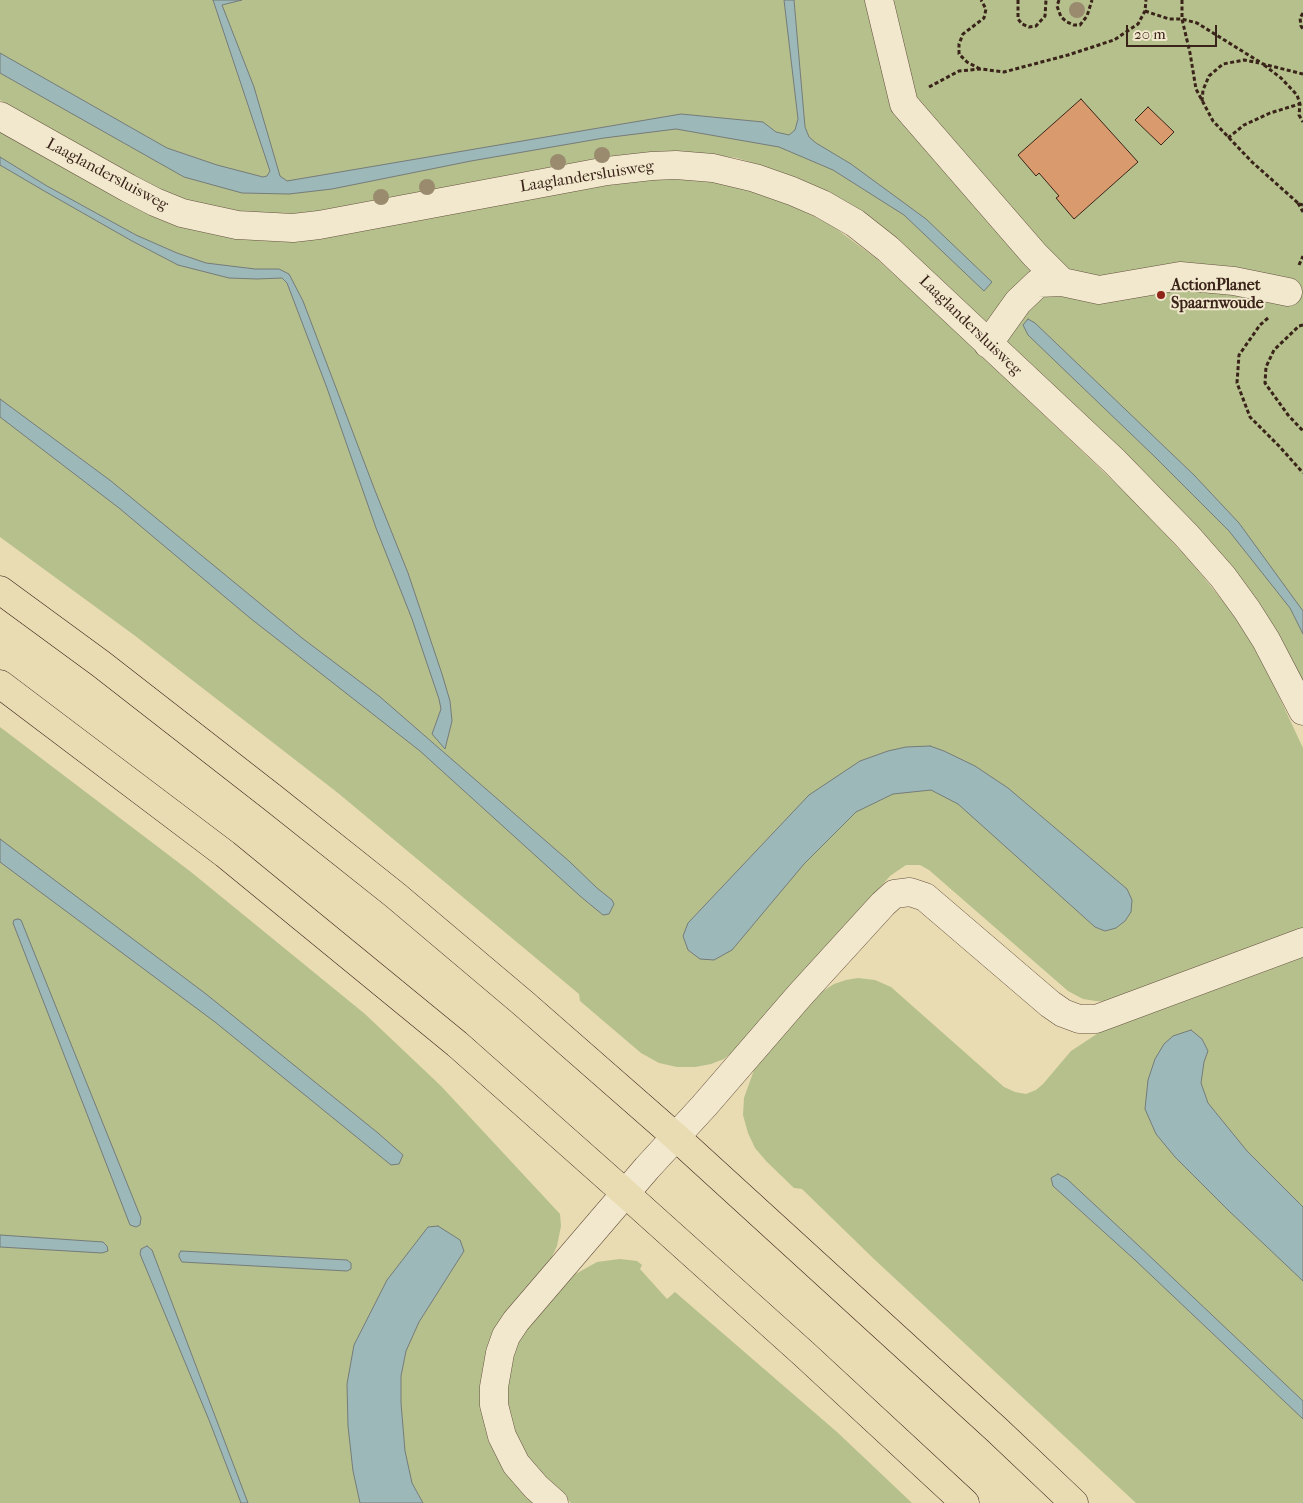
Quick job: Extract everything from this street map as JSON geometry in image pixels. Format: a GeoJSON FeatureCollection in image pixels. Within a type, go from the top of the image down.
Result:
{"type":"FeatureCollection","features":[{"type":"Feature","properties":{"kind":"highway"},"geometry":{"type":"LineString","coordinates":[[0,590],[101,664],[395,895],[522,1002],[676,1137],[997,1430],[1074,1503]]}},
{"type":"Feature","properties":{"kind":"highway"},"geometry":{"type":"LineString","coordinates":[[0,684],[225,854],[457,1044],[795,1346],[965,1503]]}},
{"type":"Feature","properties":{"kind":"street"},"geometry":{"type":"LineString","coordinates":[[879,0],[904,104],[1035,255],[1062,282]]}},
{"type":"Feature","properties":{"kind":"street","name":"Laaglandersluisweg"},"geometry":{"type":"LineString","coordinates":[[0,116],[110,179],[155,202],[182,213],[237,225],[293,228],[345,222],[608,171],[652,166],[676,165],[713,168],[755,178],[792,190],[822,204],[855,223],[888,249],[1150,496],[1217,570],[1247,610],[1266,640],[1303,710]]}},
{"type":"Feature","properties":{"kind":"street"},"geometry":{"type":"LineString","coordinates":[[988,344],[1018,302],[1038,283],[1062,282],[1099,290],[1180,276],[1234,281],[1288,292]]}},
{"type":"Feature","properties":{"kind":"street"},"geometry":{"type":"LineString","coordinates":[[554,1503],[536,1487],[516,1464],[502,1436],[494,1405],[494,1387],[500,1353],[506,1336],[516,1321],[625,1193],[819,974],[894,894],[910,892],[925,897],[1050,1004],[1063,1013],[1079,1019],[1096,1019],[1303,942]]}},
{"type":"Feature","properties":{"kind":"path"},"geometry":{"type":"LineString","coordinates":[[981,0],[986,9],[984,18],[963,34],[959,44],[959,54],[967,62],[981,69]]}},
{"type":"Feature","properties":{"kind":"path"},"geometry":{"type":"LineString","coordinates":[[1018,0],[1018,19],[1022,24],[1029,27],[1036,26],[1044,16],[1046,0]]}},
{"type":"Feature","properties":{"kind":"path"},"geometry":{"type":"LineString","coordinates":[[1058,0],[1057,6],[1061,17],[1066,22],[1080,25],[1087,16],[1092,0]]}},
{"type":"Feature","properties":{"kind":"path"},"geometry":{"type":"LineString","coordinates":[[904,104],[936,82],[959,71],[981,69],[1004,72],[1114,40],[1138,24],[1145,11],[1146,0]]}},
{"type":"Feature","properties":{"kind":"path"},"geometry":{"type":"LineString","coordinates":[[1182,0],[1182,19],[1196,89],[1202,102],[1213,121],[1228,138],[1298,203],[1303,212]]}},
{"type":"Feature","properties":{"kind":"path"},"geometry":{"type":"LineString","coordinates":[[1145,11],[1169,19],[1197,22],[1263,64],[1281,78],[1297,95],[1301,103],[1299,115],[1303,122]]}},
{"type":"Feature","properties":{"kind":"path"},"geometry":{"type":"LineString","coordinates":[[1303,13],[1300,18],[1303,29]]}},
{"type":"Feature","properties":{"kind":"path"},"geometry":{"type":"LineString","coordinates":[[1202,102],[1203,90],[1209,76],[1223,64],[1244,60],[1303,74]]}},
{"type":"Feature","properties":{"kind":"path"},"geometry":{"type":"LineString","coordinates":[[1228,138],[1244,125],[1270,113],[1301,103]]}},
{"type":"Feature","properties":{"kind":"path"},"geometry":{"type":"LineString","coordinates":[[1298,203],[1303,205]]}},
{"type":"Feature","properties":{"kind":"path"},"geometry":{"type":"LineString","coordinates":[[1272,314],[1260,325],[1239,355],[1237,383],[1250,417],[1280,447],[1303,474]]}},
{"type":"Feature","properties":{"kind":"path"},"geometry":{"type":"LineString","coordinates":[[1303,321],[1274,350],[1266,367],[1265,383],[1303,431]]}},
{"type":"Feature","properties":{"kind":"green space"},"geometry":{"type":"Polygon","coordinates":[[[0,0],[1303,0],[1303,684],[1196,526],[1178,507],[899,240],[872,219],[820,188],[737,158],[709,154],[656,152],[621,156],[330,210],[290,214],[230,211],[164,192],[85,150],[0,100],[0,0]]]}},
{"type":"Feature","properties":{"kind":"green space"},"geometry":{"type":"Polygon","coordinates":[[[0,129],[187,228],[215,235],[240,238],[639,181],[675,178],[739,186],[775,197],[831,225],[877,259],[938,314],[1132,499],[1191,562],[1240,622],[1259,654],[1303,748],[1303,930],[1108,1002],[1083,999],[1068,991],[929,870],[920,865],[906,865],[890,876],[796,984],[739,1046],[724,1059],[695,1067],[677,1067],[659,1063],[641,1053],[580,1001],[579,994],[338,793],[134,635],[0,537],[0,129]]]}},
{"type":"Feature","properties":{"kind":"green space"},"geometry":{"type":"Polygon","coordinates":[[[0,727],[191,872],[365,1014],[441,1086],[560,1214],[561,1226],[557,1246],[548,1265],[487,1355],[536,1503],[0,1503],[0,727]]]}},
{"type":"Feature","properties":{"kind":"green space"},"geometry":{"type":"Polygon","coordinates":[[[1303,954],[1303,1503],[1136,1503],[874,1259],[802,1189],[794,1188],[755,1148],[748,1133],[743,1115],[744,1098],[754,1070],[762,1057],[814,997],[834,984],[846,980],[858,978],[875,980],[891,987],[1004,1087],[1026,1094],[1036,1090],[1043,1084],[1071,1051],[1109,1026],[1303,954]]]}},
{"type":"Feature","properties":{"kind":"green space"},"geometry":{"type":"Polygon","coordinates":[[[620,1259],[637,1261],[642,1265],[640,1269],[667,1299],[675,1292],[837,1432],[912,1503],[571,1503],[531,1465],[516,1441],[505,1395],[512,1353],[528,1325],[572,1276],[597,1262],[620,1259]]]}},
{"type":"Feature","properties":{"kind":"water"},"geometry":{"type":"Polygon","coordinates":[[[213,0],[242,0],[222,5],[254,87],[280,176],[287,181],[681,114],[763,122],[776,132],[789,135],[795,130],[798,119],[784,0],[794,0],[805,127],[809,137],[851,164],[926,219],[992,282],[984,291],[904,215],[833,170],[779,147],[676,129],[604,138],[471,161],[332,189],[289,194],[242,193],[184,177],[0,73],[0,53],[167,148],[217,165],[263,177],[267,176],[270,171],[213,0]]]}},
{"type":"Feature","properties":{"kind":"water"},"geometry":{"type":"Polygon","coordinates":[[[0,157],[47,186],[136,235],[177,253],[206,263],[255,269],[279,269],[289,274],[303,301],[408,573],[442,674],[450,701],[452,721],[445,749],[432,734],[441,709],[412,619],[376,528],[327,388],[287,283],[282,278],[229,278],[178,265],[132,241],[0,165],[0,157]]]}},
{"type":"Feature","properties":{"kind":"water"},"geometry":{"type":"Polygon","coordinates":[[[1028,319],[1035,323],[1194,475],[1239,523],[1303,611],[1303,634],[1290,608],[1229,531],[1028,335],[1023,325],[1028,319]]]}},
{"type":"Feature","properties":{"kind":"water"},"geometry":{"type":"Polygon","coordinates":[[[0,399],[111,481],[302,638],[379,696],[612,900],[614,904],[609,914],[603,915],[580,896],[420,751],[250,618],[119,508],[0,417],[0,399]]]}},
{"type":"Feature","properties":{"kind":"water"},"geometry":{"type":"Polygon","coordinates":[[[930,746],[975,766],[1008,788],[1127,889],[1132,900],[1131,912],[1125,921],[1116,928],[1105,931],[1095,927],[958,804],[931,790],[893,794],[856,812],[804,864],[732,950],[714,960],[700,959],[688,950],[683,936],[688,923],[809,795],[860,761],[906,747],[930,746]]]}},
{"type":"Feature","properties":{"kind":"water"},"geometry":{"type":"Polygon","coordinates":[[[0,839],[206,994],[378,1133],[403,1155],[399,1164],[391,1165],[215,1022],[0,862],[0,839]]]}},
{"type":"Feature","properties":{"kind":"water"},"geometry":{"type":"Polygon","coordinates":[[[14,920],[21,920],[141,1218],[140,1225],[136,1227],[130,1225],[13,923],[14,920]]]}},
{"type":"Feature","properties":{"kind":"water"},"geometry":{"type":"Polygon","coordinates":[[[1191,1030],[1202,1039],[1208,1051],[1204,1062],[1201,1083],[1208,1103],[1247,1151],[1303,1207],[1303,1281],[1175,1157],[1156,1134],[1145,1109],[1148,1080],[1155,1059],[1164,1044],[1173,1036],[1191,1030]]]}},
{"type":"Feature","properties":{"kind":"water"},"geometry":{"type":"Polygon","coordinates":[[[1058,1174],[1067,1179],[1303,1401],[1303,1419],[1135,1260],[1053,1186],[1051,1178],[1058,1174]]]}},
{"type":"Feature","properties":{"kind":"water"},"geometry":{"type":"Polygon","coordinates":[[[438,1226],[460,1240],[464,1251],[419,1322],[406,1351],[401,1376],[405,1451],[412,1483],[423,1503],[360,1503],[353,1471],[348,1426],[347,1384],[354,1345],[387,1280],[428,1227],[438,1226]]]}},
{"type":"Feature","properties":{"kind":"water"},"geometry":{"type":"Polygon","coordinates":[[[0,1235],[103,1242],[107,1246],[108,1251],[102,1253],[0,1247],[0,1235]]]}},
{"type":"Feature","properties":{"kind":"water"},"geometry":{"type":"Polygon","coordinates":[[[147,1246],[152,1250],[248,1503],[241,1503],[209,1420],[140,1254],[141,1249],[147,1246]]]}},
{"type":"Feature","properties":{"kind":"water"},"geometry":{"type":"Polygon","coordinates":[[[181,1251],[347,1260],[351,1263],[351,1269],[347,1271],[182,1262],[179,1257],[181,1251]]]}},
{"type":"Feature","properties":{"kind":"building"},"geometry":{"type":"Polygon","coordinates":[[[1081,99],[1138,162],[1074,219],[1056,198],[1059,196],[1039,173],[1036,176],[1018,155],[1081,99]]]}},
{"type":"Feature","properties":{"kind":"building"},"geometry":{"type":"Polygon","coordinates":[[[1148,107],[1174,132],[1161,145],[1135,120],[1148,107]]]}},
{"type":"Feature","properties":{"kind":"place","name":"ActionPlanet Spaarnwoude"},"geometry":{"type":"Point","coordinates":[1161,295]}}]}
